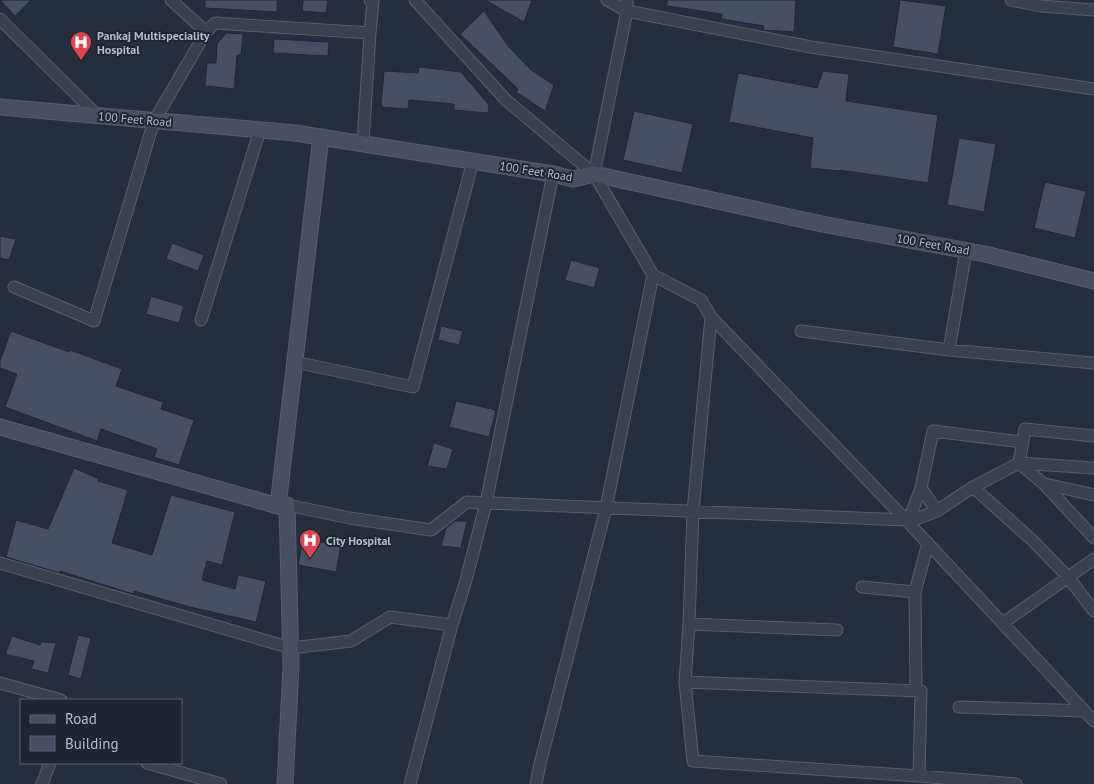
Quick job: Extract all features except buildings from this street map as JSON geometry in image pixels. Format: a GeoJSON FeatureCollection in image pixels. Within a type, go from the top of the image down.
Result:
{"type":"FeatureCollection","features":[{"type":"Feature","properties":{"kind":"main road","name":"100 Feet Road"},"geometry":{"type":"LineString","coordinates":[[0,107],[321,137],[553,174],[573,180],[594,174],[822,224],[966,250],[1094,281]]}},
{"type":"Feature","properties":{"kind":"main road"},"geometry":{"type":"LineString","coordinates":[[285,784],[291,648],[282,506],[295,362],[321,137]]}},
{"type":"Feature","properties":{"kind":"main road"},"geometry":{"type":"LineString","coordinates":[[0,427],[282,506]]}},
{"type":"Feature","properties":{"kind":"street"},"geometry":{"type":"LineString","coordinates":[[171,0],[206,32]]}},
{"type":"Feature","properties":{"kind":"street"},"geometry":{"type":"LineString","coordinates":[[363,143],[370,33],[374,1],[370,0]]}},
{"type":"Feature","properties":{"kind":"street"},"geometry":{"type":"LineString","coordinates":[[415,0],[507,101],[594,174],[653,275],[701,300],[711,317],[928,543],[1094,721]]}},
{"type":"Feature","properties":{"kind":"street"},"geometry":{"type":"LineString","coordinates":[[607,0],[811,48],[1094,90]]}},
{"type":"Feature","properties":{"kind":"street"},"geometry":{"type":"LineString","coordinates":[[1010,0],[1094,10]]}},
{"type":"Feature","properties":{"kind":"street"},"geometry":{"type":"LineString","coordinates":[[594,174],[627,6]]}},
{"type":"Feature","properties":{"kind":"street"},"geometry":{"type":"LineString","coordinates":[[0,19],[98,116]]}},
{"type":"Feature","properties":{"kind":"street"},"geometry":{"type":"LineString","coordinates":[[14,287],[94,321],[154,120],[206,32],[215,24],[370,33]]}},
{"type":"Feature","properties":{"kind":"street"},"geometry":{"type":"LineString","coordinates":[[200,320],[260,130]]}},
{"type":"Feature","properties":{"kind":"street"},"geometry":{"type":"LineString","coordinates":[[295,362],[412,387],[473,161]]}},
{"type":"Feature","properties":{"kind":"street"},"geometry":{"type":"LineString","coordinates":[[410,784],[486,503],[553,174]]}},
{"type":"Feature","properties":{"kind":"street"},"geometry":{"type":"LineString","coordinates":[[949,350],[966,250]]}},
{"type":"Feature","properties":{"kind":"street"},"geometry":{"type":"LineString","coordinates":[[536,784],[606,508],[653,275]]}},
{"type":"Feature","properties":{"kind":"street"},"geometry":{"type":"LineString","coordinates":[[711,317],[693,511],[690,624],[685,682],[693,761],[876,779],[919,776],[1016,784]]}},
{"type":"Feature","properties":{"kind":"street"},"geometry":{"type":"LineString","coordinates":[[801,331],[949,350],[1094,363]]}},
{"type":"Feature","properties":{"kind":"street"},"geometry":{"type":"LineString","coordinates":[[1019,463],[1025,429],[1094,436]]}},
{"type":"Feature","properties":{"kind":"street"},"geometry":{"type":"LineString","coordinates":[[907,521],[921,488],[933,431],[1022,442]]}},
{"type":"Feature","properties":{"kind":"street"},"geometry":{"type":"LineString","coordinates":[[282,506],[431,530],[467,502],[907,521],[937,511],[973,487],[1019,463],[1094,468]]}},
{"type":"Feature","properties":{"kind":"street"},"geometry":{"type":"LineString","coordinates":[[1019,463],[1044,484],[1094,538]]}},
{"type":"Feature","properties":{"kind":"street"},"geometry":{"type":"LineString","coordinates":[[1044,484],[1094,496]]}},
{"type":"Feature","properties":{"kind":"street"},"geometry":{"type":"LineString","coordinates":[[973,487],[1032,540],[1068,577],[1094,611]]}},
{"type":"Feature","properties":{"kind":"street"},"geometry":{"type":"LineString","coordinates":[[921,488],[937,511]]}},
{"type":"Feature","properties":{"kind":"street"},"geometry":{"type":"LineString","coordinates":[[916,690],[915,592],[928,543]]}},
{"type":"Feature","properties":{"kind":"street"},"geometry":{"type":"LineString","coordinates":[[1003,623],[1094,559]]}},
{"type":"Feature","properties":{"kind":"street"},"geometry":{"type":"LineString","coordinates":[[0,563],[291,648],[351,641],[390,617],[452,625]]}},
{"type":"Feature","properties":{"kind":"street"},"geometry":{"type":"LineString","coordinates":[[862,587],[915,592]]}},
{"type":"Feature","properties":{"kind":"street"},"geometry":{"type":"LineString","coordinates":[[690,624],[837,630]]}},
{"type":"Feature","properties":{"kind":"street"},"geometry":{"type":"LineString","coordinates":[[685,682],[921,691],[919,776]]}},
{"type":"Feature","properties":{"kind":"street"},"geometry":{"type":"LineString","coordinates":[[0,683],[57,699]]}},
{"type":"Feature","properties":{"kind":"street"},"geometry":{"type":"LineString","coordinates":[[959,707],[1085,712]]}},
{"type":"Feature","properties":{"kind":"street"},"geometry":{"type":"LineString","coordinates":[[42,784],[50,764]]}},
{"type":"Feature","properties":{"kind":"street"},"geometry":{"type":"LineString","coordinates":[[151,764],[221,784]]}},
{"type":"Feature","properties":{"kind":"place","name":"Pankaj Multispeciality Hospital"},"geometry":{"type":"Point","coordinates":[81,61]}},
{"type":"Feature","properties":{"kind":"place","name":"City Hospital"},"geometry":{"type":"Point","coordinates":[310,559]}}]}
